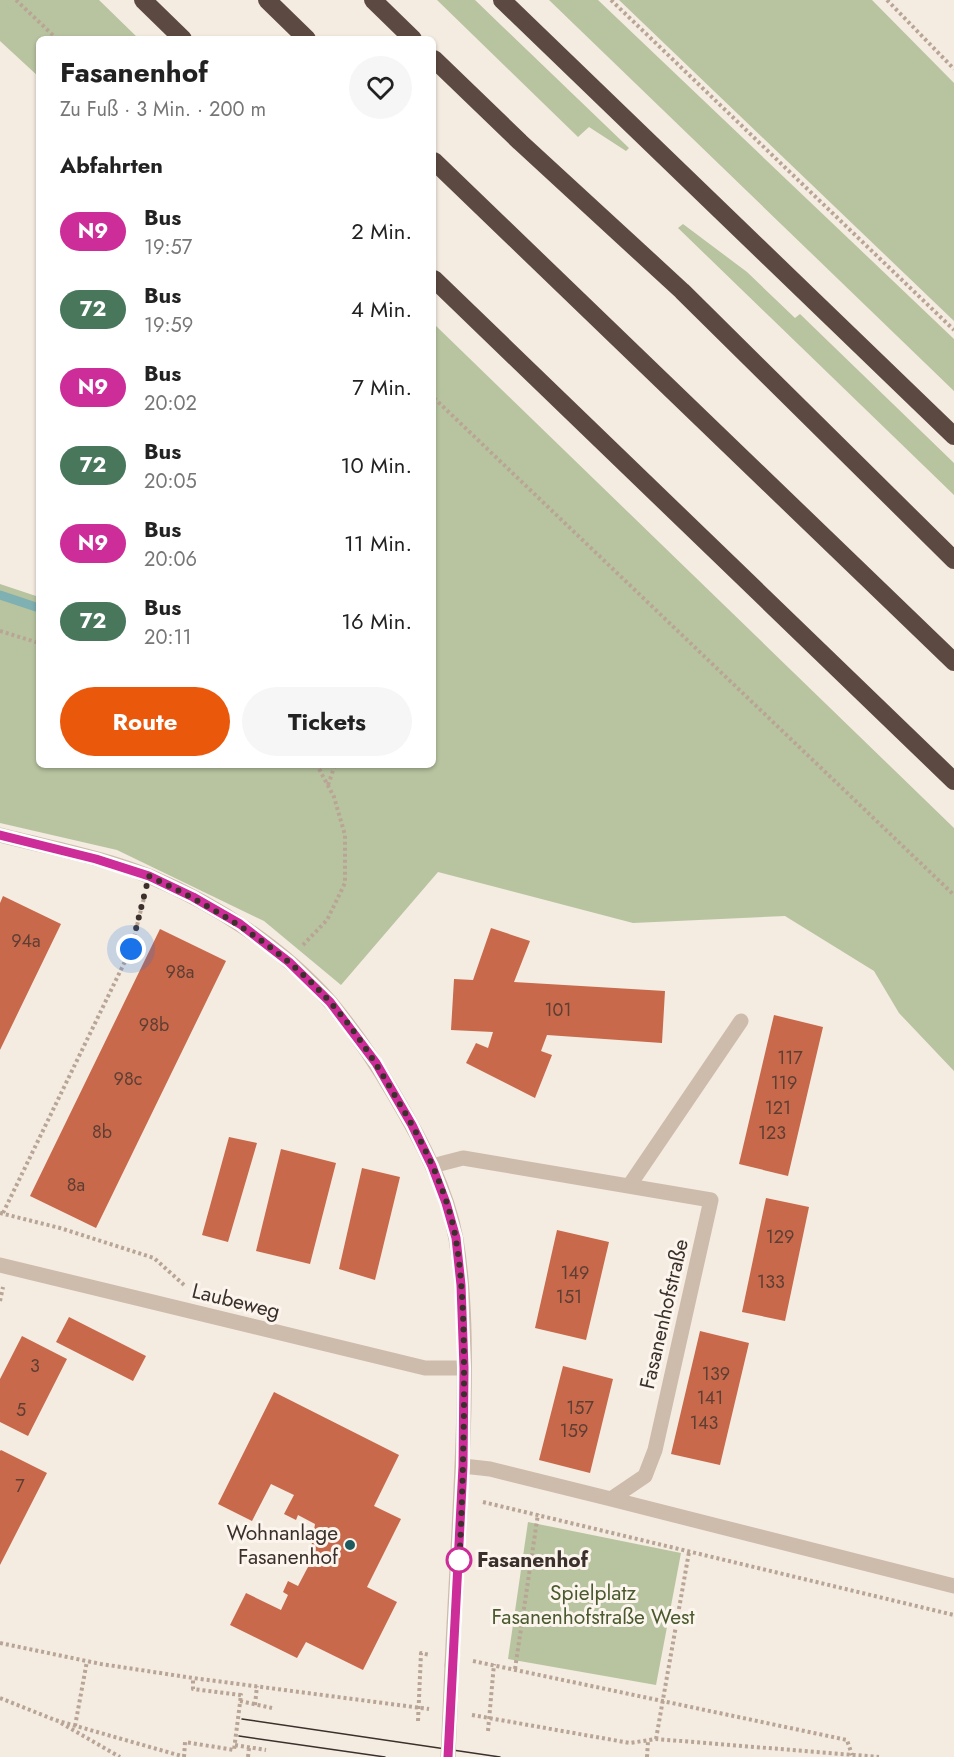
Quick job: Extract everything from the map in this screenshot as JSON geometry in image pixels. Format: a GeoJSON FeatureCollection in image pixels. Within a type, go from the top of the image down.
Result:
{"type":"FeatureCollection","features":[{"type":"Feature","properties":{"kind":"highway"},"geometry":{"type":"LineString","coordinates":[[143,0],[180,36]]}},
{"type":"Feature","properties":{"kind":"highway"},"geometry":{"type":"LineString","coordinates":[[267,0],[304,36]]}},
{"type":"Feature","properties":{"kind":"highway"},"geometry":{"type":"LineString","coordinates":[[373,0],[410,36]]}},
{"type":"Feature","properties":{"kind":"highway"},"geometry":{"type":"LineString","coordinates":[[502,0],[954,436]]}},
{"type":"Feature","properties":{"kind":"highway"},"geometry":{"type":"LineString","coordinates":[[436,60],[520,142],[682,291],[954,560]]}},
{"type":"Feature","properties":{"kind":"highway"},"geometry":{"type":"LineString","coordinates":[[436,163],[954,662]]}},
{"type":"Feature","properties":{"kind":"highway"},"geometry":{"type":"LineString","coordinates":[[436,281],[954,781]]}},
{"type":"Feature","properties":{"kind":"street"},"geometry":{"type":"LineString","coordinates":[[0,835],[96,859],[149,876],[193,897],[240,924],[289,962],[330,1002],[376,1063],[412,1125],[432,1166],[456,1238],[461,1285],[464,1368],[463,1466],[448,1757]]}},
{"type":"Feature","properties":{"kind":"street"},"geometry":{"type":"LineString","coordinates":[[630,1186],[741,1021]]}},
{"type":"Feature","properties":{"kind":"street","name":"Fasanenhofstraße"},"geometry":{"type":"LineString","coordinates":[[432,1166],[463,1158],[711,1200],[656,1449],[645,1476],[611,1499]]}},
{"type":"Feature","properties":{"kind":"street","name":"Laubeweg"},"geometry":{"type":"LineString","coordinates":[[0,1264],[425,1368],[464,1368]]}},
{"type":"Feature","properties":{"kind":"street"},"geometry":{"type":"LineString","coordinates":[[463,1466],[490,1469],[954,1586]]}},
{"type":"Feature","properties":{"kind":"path"},"geometry":{"type":"LineString","coordinates":[[16,0],[54,36]]}},
{"type":"Feature","properties":{"kind":"path"},"geometry":{"type":"LineString","coordinates":[[611,0],[954,330]]}},
{"type":"Feature","properties":{"kind":"path"},"geometry":{"type":"LineString","coordinates":[[887,0],[954,69]]}},
{"type":"Feature","properties":{"kind":"path"},"geometry":{"type":"LineString","coordinates":[[436,400],[954,895]]}},
{"type":"Feature","properties":{"kind":"path"},"geometry":{"type":"LineString","coordinates":[[0,631],[36,642]]}},
{"type":"Feature","properties":{"kind":"path"},"geometry":{"type":"LineString","coordinates":[[289,962],[327,920],[345,883],[345,835],[334,797],[319,768]]}},
{"type":"Feature","properties":{"kind":"path"},"geometry":{"type":"LineString","coordinates":[[328,786],[334,768]]}},
{"type":"Feature","properties":{"kind":"path"},"geometry":{"type":"LineString","coordinates":[[149,876],[131,949],[2,1213],[60,1228],[154,1258],[187,1288]]}},
{"type":"Feature","properties":{"kind":"path"},"geometry":{"type":"LineString","coordinates":[[461,1497],[954,1615]]}},
{"type":"Feature","properties":{"kind":"path"},"geometry":{"type":"LineString","coordinates":[[515,1669],[538,1514]]}},
{"type":"Feature","properties":{"kind":"path"},"geometry":{"type":"LineString","coordinates":[[656,1739],[689,1552]]}},
{"type":"Feature","properties":{"kind":"path"},"geometry":{"type":"LineString","coordinates":[[0,1643],[87,1661],[193,1678],[431,1710]]}},
{"type":"Feature","properties":{"kind":"path"},"geometry":{"type":"LineString","coordinates":[[418,1721],[421,1653]]}},
{"type":"Feature","properties":{"kind":"path"},"geometry":{"type":"LineString","coordinates":[[75,1725],[87,1661]]}},
{"type":"Feature","properties":{"kind":"path"},"geometry":{"type":"LineString","coordinates":[[452,1662],[494,1664],[847,1740],[852,1755]]}},
{"type":"Feature","properties":{"kind":"path"},"geometry":{"type":"LineString","coordinates":[[488,1731],[494,1664]]}},
{"type":"Feature","properties":{"kind":"path"},"geometry":{"type":"LineString","coordinates":[[0,1698],[55,1720],[185,1757],[185,1742],[234,1749],[241,1695],[193,1689],[193,1678]]}},
{"type":"Feature","properties":{"kind":"path"},"geometry":{"type":"LineString","coordinates":[[255,1704],[257,1686]]}},
{"type":"Feature","properties":{"kind":"path"},"geometry":{"type":"LineString","coordinates":[[240,1701],[272,1708]]}},
{"type":"Feature","properties":{"kind":"path"},"geometry":{"type":"LineString","coordinates":[[466,1714],[630,1743],[656,1739],[879,1757]]}},
{"type":"Feature","properties":{"kind":"path"},"geometry":{"type":"LineString","coordinates":[[55,1720],[120,1757]]}},
{"type":"Feature","properties":{"kind":"path"},"geometry":{"type":"LineString","coordinates":[[647,1757],[648,1741]]}},
{"type":"Feature","properties":{"kind":"path"},"geometry":{"type":"LineString","coordinates":[[235,1745],[266,1750]]}},
{"type":"Feature","properties":{"kind":"path"},"geometry":{"type":"LineString","coordinates":[[248,1757],[249,1748]]}},
{"type":"Feature","properties":{"kind":"green space"},"geometry":{"type":"Polygon","coordinates":[[[0,0],[99,0],[136,36],[36,36],[36,74],[0,41],[0,0]]]}},
{"type":"Feature","properties":{"kind":"green space"},"geometry":{"type":"Polygon","coordinates":[[[437,0],[475,0],[629,148],[626,151],[589,127],[578,137],[437,0]]]}},
{"type":"Feature","properties":{"kind":"green space"},"geometry":{"type":"Polygon","coordinates":[[[549,0],[598,0],[954,339],[954,391],[549,0]]]}},
{"type":"Feature","properties":{"kind":"green space"},"geometry":{"type":"Polygon","coordinates":[[[619,0],[872,0],[954,83],[954,321],[619,0]]]}},
{"type":"Feature","properties":{"kind":"green space"},"geometry":{"type":"Polygon","coordinates":[[[683,224],[747,272],[795,318],[800,314],[954,463],[954,495],[678,228],[683,224]]]}},
{"type":"Feature","properties":{"kind":"green space"},"geometry":{"type":"Polygon","coordinates":[[[436,326],[954,828],[954,1071],[899,1013],[874,971],[785,916],[633,923],[438,872],[341,985],[264,921],[117,850],[0,823],[0,584],[36,596],[36,768],[436,768],[436,326]]]}},
{"type":"Feature","properties":{"kind":"green space","name":"Spielplatz Fasanenhofstraße West"},"geometry":{"type":"Polygon","coordinates":[[[528,1522],[681,1553],[656,1685],[508,1659],[528,1522]]]}},
{"type":"Feature","properties":{"kind":"building"},"geometry":{"type":"Polygon","coordinates":[[[3,896],[61,924],[0,1050],[0,903],[3,896]]]}},
{"type":"Feature","properties":{"kind":"building"},"geometry":{"type":"Polygon","coordinates":[[[491,928],[530,941],[514,982],[665,991],[662,1043],[547,1035],[541,1051],[552,1055],[535,1098],[466,1063],[476,1043],[488,1048],[493,1032],[451,1030],[454,979],[473,980],[491,928]]]}},
{"type":"Feature","properties":{"kind":"building"},"geometry":{"type":"Polygon","coordinates":[[[160,929],[226,961],[96,1228],[30,1196],[160,929]]]}},
{"type":"Feature","properties":{"kind":"building"},"geometry":{"type":"Polygon","coordinates":[[[774,1015],[823,1027],[788,1176],[739,1164],[774,1015]]]}},
{"type":"Feature","properties":{"kind":"building"},"geometry":{"type":"Polygon","coordinates":[[[229,1137],[257,1143],[228,1242],[202,1235],[229,1137]]]}},
{"type":"Feature","properties":{"kind":"building"},"geometry":{"type":"Polygon","coordinates":[[[281,1149],[336,1163],[310,1264],[256,1251],[281,1149]]]}},
{"type":"Feature","properties":{"kind":"building"},"geometry":{"type":"Polygon","coordinates":[[[362,1168],[400,1177],[375,1280],[339,1269],[362,1168]]]}},
{"type":"Feature","properties":{"kind":"building"},"geometry":{"type":"Polygon","coordinates":[[[766,1198],[809,1207],[785,1321],[742,1312],[766,1198]]]}},
{"type":"Feature","properties":{"kind":"building"},"geometry":{"type":"Polygon","coordinates":[[[557,1230],[609,1242],[586,1340],[535,1328],[557,1230]]]}},
{"type":"Feature","properties":{"kind":"building"},"geometry":{"type":"Polygon","coordinates":[[[69,1317],[146,1356],[133,1381],[56,1342],[69,1317]]]}},
{"type":"Feature","properties":{"kind":"building"},"geometry":{"type":"Polygon","coordinates":[[[700,1331],[749,1343],[720,1465],[671,1454],[700,1331]]]}},
{"type":"Feature","properties":{"kind":"building"},"geometry":{"type":"Polygon","coordinates":[[[22,1336],[67,1359],[28,1436],[0,1422],[0,1379],[22,1336]]]}},
{"type":"Feature","properties":{"kind":"building"},"geometry":{"type":"Polygon","coordinates":[[[563,1366],[613,1379],[590,1473],[539,1460],[563,1366]]]}},
{"type":"Feature","properties":{"kind":"building","name":"Wohnanlage Fasanenhof"},"geometry":{"type":"Polygon","coordinates":[[[274,1392],[399,1455],[374,1506],[401,1519],[367,1587],[397,1602],[363,1670],[306,1642],[297,1658],[230,1625],[246,1593],[281,1610],[288,1595],[283,1592],[288,1581],[298,1586],[308,1567],[315,1524],[298,1515],[296,1520],[284,1514],[294,1495],[271,1484],[252,1521],[218,1504],[274,1392]]]}},
{"type":"Feature","properties":{"kind":"building"},"geometry":{"type":"Polygon","coordinates":[[[0,1451],[47,1473],[0,1565],[0,1451]]]}},
{"type":"Feature","properties":{"kind":"waterway"},"geometry":{"type":"LineString","coordinates":[[0,595],[36,607]]}},
{"type":"Feature","properties":{"kind":"tram line"},"geometry":{"type":"LineString","coordinates":[[242,1719],[500,1757]]}},
{"type":"Feature","properties":{"kind":"tram line"},"geometry":{"type":"LineString","coordinates":[[239,1736],[385,1757]]}},
{"type":"Feature","properties":{"kind":"bus line","name":"N9"},"geometry":{"type":"LineString","coordinates":[[0,835],[96,859],[149,876],[193,897],[240,924],[289,962],[330,1002],[376,1063],[412,1125],[432,1166],[456,1238],[461,1285],[464,1368],[460,1542],[448,1757]]}},
{"type":"Feature","properties":{"kind":"place","name":"Wohnanlage Fasanenhof"},"geometry":{"type":"Point","coordinates":[350,1545]}},
{"type":"Feature","properties":{"kind":"place","name":"Fasanenhof"},"geometry":{"type":"Point","coordinates":[459,1560]}},
{"type":"Feature","properties":{"kind":"route"},"geometry":{"type":"LineString","coordinates":[[131,949],[149,876],[193,897],[240,924],[289,962],[330,1002],[376,1063],[412,1125],[432,1166],[456,1238],[461,1285],[464,1368],[459,1565],[459,1560]]}}]}
